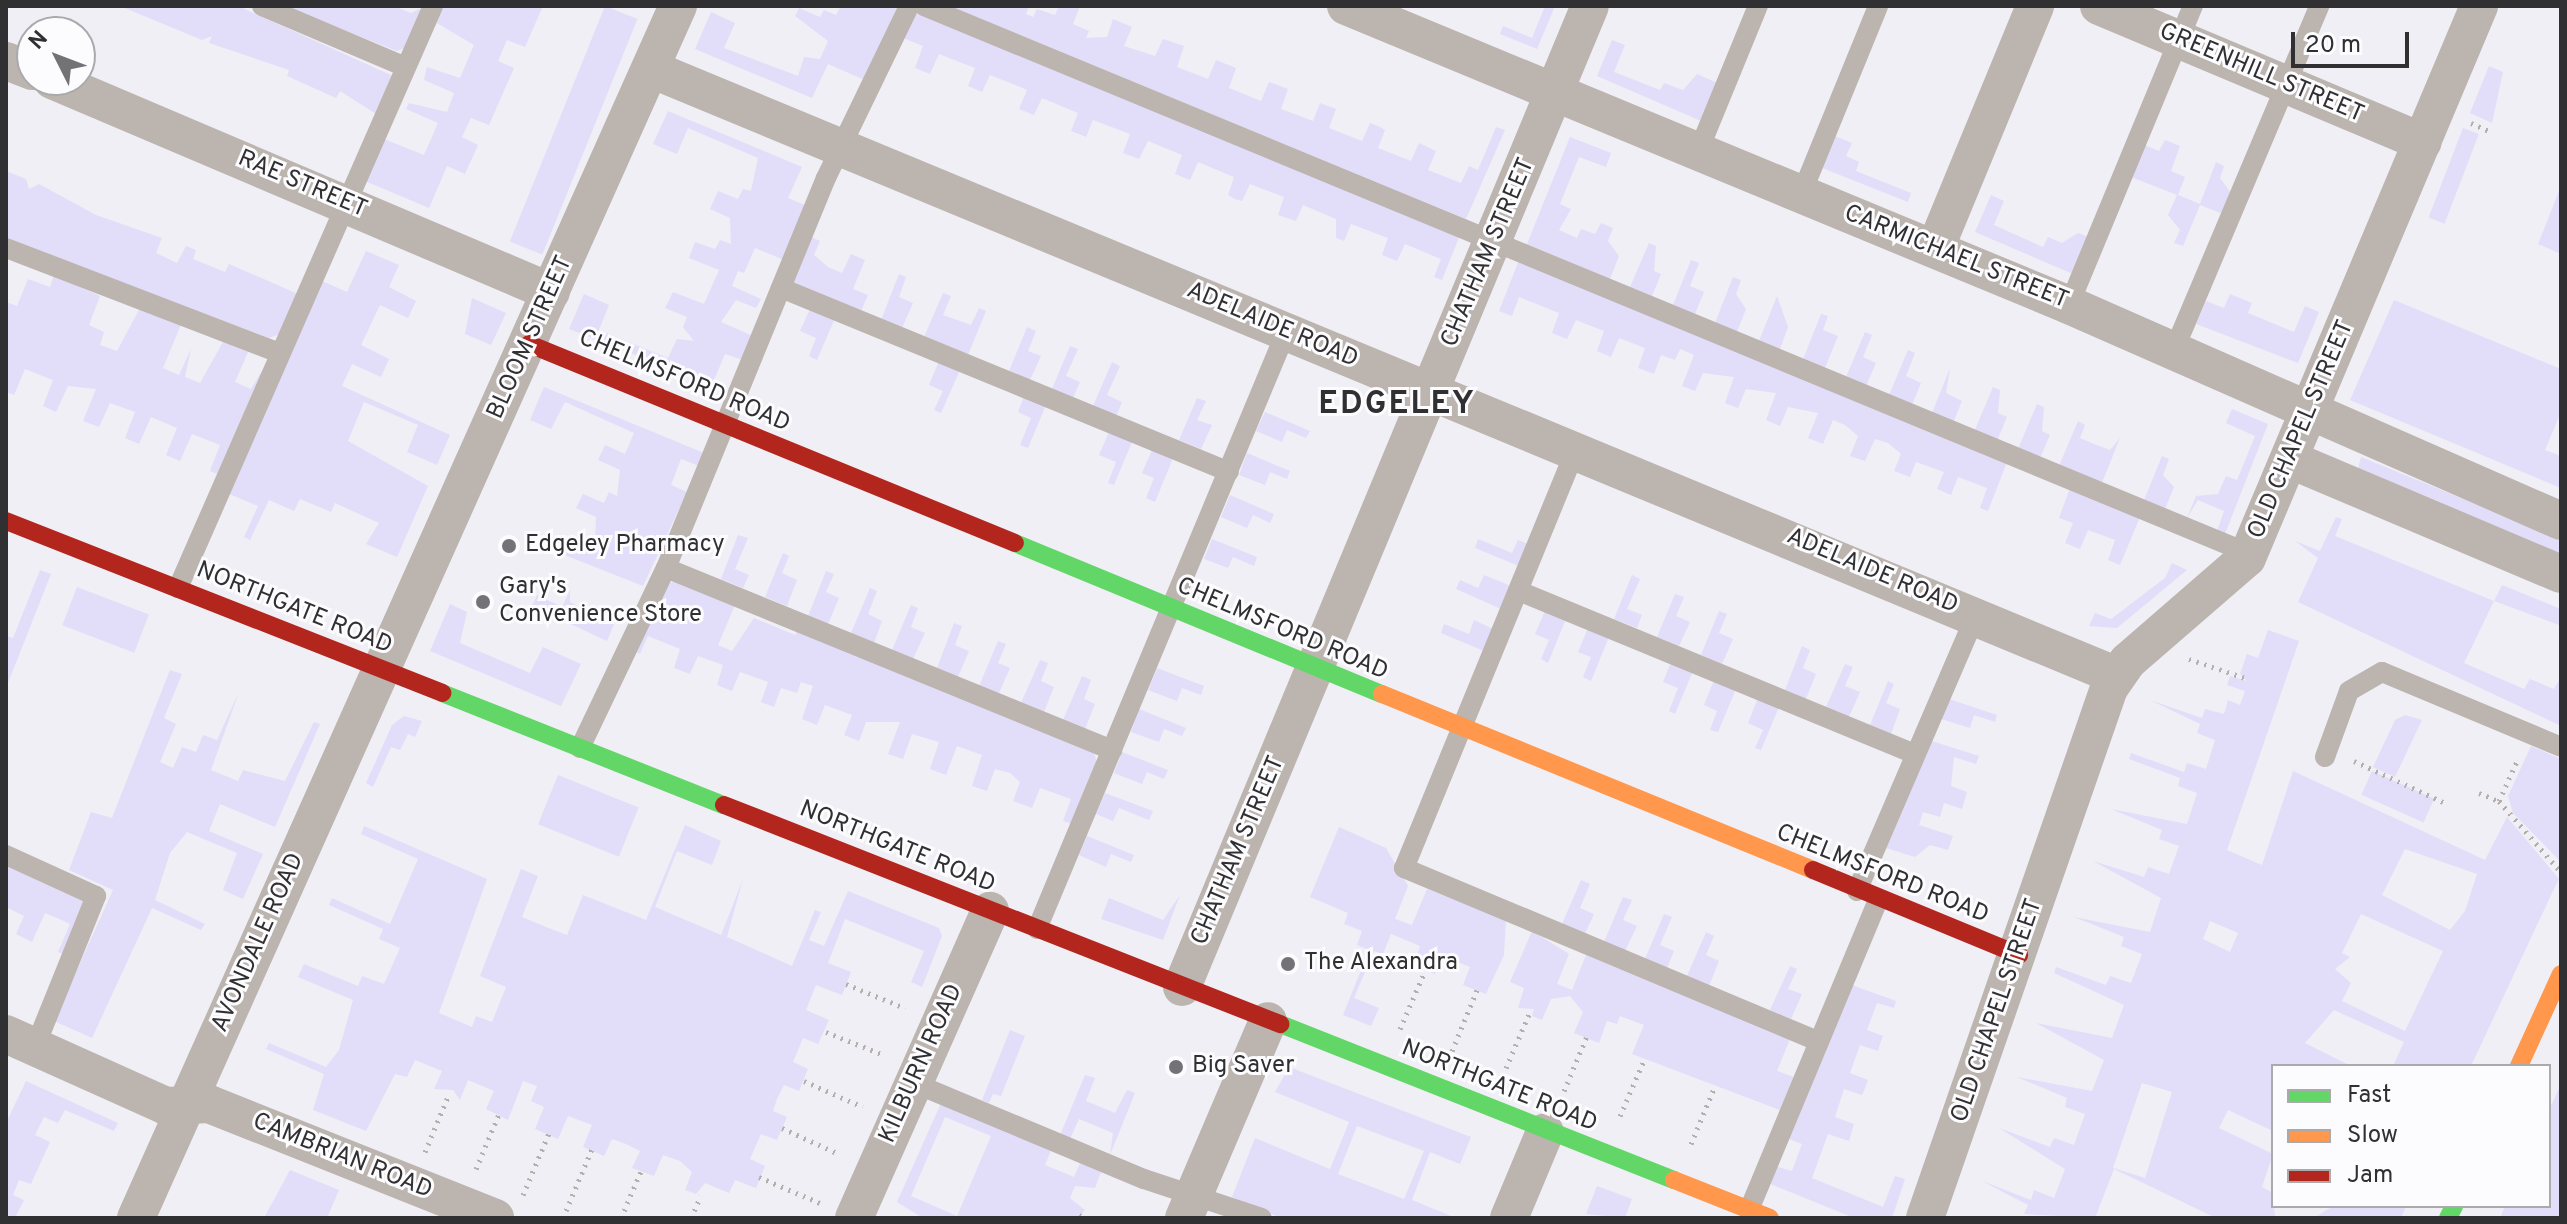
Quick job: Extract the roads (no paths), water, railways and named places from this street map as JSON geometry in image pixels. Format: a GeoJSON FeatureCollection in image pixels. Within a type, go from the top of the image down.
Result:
{"type":"FeatureCollection","features":[{"type":"Feature","properties":{"kind":"street","name":"BLOOM STREET"},"geometry":{"type":"LineString","coordinates":[[382,669],[678,6]]}},
{"type":"Feature","properties":{"kind":"street","name":"CARMICHAEL STREET"},"geometry":{"type":"LineString","coordinates":[[1346,6],[2069,305],[2561,521]]}},
{"type":"Feature","properties":{"kind":"street","name":"CHATHAM STREET"},"geometry":{"type":"LineString","coordinates":[[1182,987],[1495,241],[1590,6]]}},
{"type":"Feature","properties":{"kind":"street"},"geometry":{"type":"LineString","coordinates":[[1935,249],[2035,6]]}},
{"type":"Feature","properties":{"kind":"street","name":"GREENHILL STREET"},"geometry":{"type":"LineString","coordinates":[[2099,6],[2186,22],[2287,84],[2423,142]]}},
{"type":"Feature","properties":{"kind":"street","name":"OLD CHAPEL STREET"},"geometry":{"type":"LineString","coordinates":[[1925,1218],[2115,675],[2250,554],[2479,6]]}},
{"type":"Feature","properties":{"kind":"street","name":"ADELAIDE ROAD"},"geometry":{"type":"LineString","coordinates":[[651,69],[1576,449],[2115,675]]}},
{"type":"Feature","properties":{"kind":"street","name":"RAE STREET"},"geometry":{"type":"LineString","coordinates":[[90,96],[551,292]]}},
{"type":"Feature","properties":{"kind":"street","name":"CHELMSFORD ROAD"},"geometry":{"type":"LineString","coordinates":[[529,344],[1314,671],[2019,955]]}},
{"type":"Feature","properties":{"kind":"street"},"geometry":{"type":"LineString","coordinates":[[2291,460],[2561,574]]}},
{"type":"Feature","properties":{"kind":"street","name":"NORTHGATE ROAD"},"geometry":{"type":"LineString","coordinates":[[6,521],[1545,1132],[1770,1218]]}},
{"type":"Feature","properties":{"kind":"street","name":"AVONDALE ROAD"},"geometry":{"type":"LineString","coordinates":[[136,1218],[382,669]]}},
{"type":"Feature","properties":{"kind":"street","name":"KILBURN ROAD"},"geometry":{"type":"LineString","coordinates":[[854,1218],[990,911]]}},
{"type":"Feature","properties":{"kind":"street"},"geometry":{"type":"LineString","coordinates":[[2520,1064],[2561,974]]}},
{"type":"Feature","properties":{"kind":"street"},"geometry":{"type":"LineString","coordinates":[[1189,1206],[1268,1021]]}},
{"type":"Feature","properties":{"kind":"street","name":"CAMBRIAN ROAD"},"geometry":{"type":"LineString","coordinates":[[15,1042],[166,1106],[209,1104],[411,1185],[492,1209]]}},
{"type":"Feature","properties":{"kind":"street"},"geometry":{"type":"LineString","coordinates":[[1509,1218],[1545,1132]]}},
{"type":"Feature","properties":{"kind":"lane"},"geometry":{"type":"LineString","coordinates":[[262,6],[406,67]]}},
{"type":"Feature","properties":{"kind":"lane"},"geometry":{"type":"LineString","coordinates":[[178,588],[433,6]]}},
{"type":"Feature","properties":{"kind":"lane"},"geometry":{"type":"LineString","coordinates":[[580,748],[666,568],[781,288],[909,6]]}},
{"type":"Feature","properties":{"kind":"lane"},"geometry":{"type":"LineString","coordinates":[[924,6],[2250,554]]}},
{"type":"Feature","properties":{"kind":"lane"},"geometry":{"type":"LineString","coordinates":[[1698,152],[1758,6]]}},
{"type":"Feature","properties":{"kind":"lane"},"geometry":{"type":"LineString","coordinates":[[1801,195],[1878,6]]}},
{"type":"Feature","properties":{"kind":"lane"},"geometry":{"type":"LineString","coordinates":[[2174,350],[2319,6]]}},
{"type":"Feature","properties":{"kind":"lane"},"geometry":{"type":"LineString","coordinates":[[2069,305],[2186,22]]}},
{"type":"Feature","properties":{"kind":"lane"},"geometry":{"type":"LineString","coordinates":[[6,248],[279,353]]}},
{"type":"Feature","properties":{"kind":"lane"},"geometry":{"type":"LineString","coordinates":[[781,288],[1229,472]]}},
{"type":"Feature","properties":{"kind":"lane"},"geometry":{"type":"LineString","coordinates":[[1037,929],[1286,332]]}},
{"type":"Feature","properties":{"kind":"lane"},"geometry":{"type":"LineString","coordinates":[[1576,449],[1519,591],[1406,853],[1410,872],[1818,1041]]}},
{"type":"Feature","properties":{"kind":"lane"},"geometry":{"type":"LineString","coordinates":[[666,568],[1112,750]]}},
{"type":"Feature","properties":{"kind":"lane"},"geometry":{"type":"LineString","coordinates":[[1519,591],[1915,754]]}},
{"type":"Feature","properties":{"kind":"lane"},"geometry":{"type":"LineString","coordinates":[[1857,891],[1976,615]]}},
{"type":"Feature","properties":{"kind":"lane"},"geometry":{"type":"LineString","coordinates":[[2326,753],[2349,691],[2382,672],[2561,747]]}},
{"type":"Feature","properties":{"kind":"lane"},"geometry":{"type":"LineString","coordinates":[[6,855],[96,896],[15,1042]]}},
{"type":"Feature","properties":{"kind":"lane"},"geometry":{"type":"LineString","coordinates":[[1749,1210],[1878,900]]}},
{"type":"Feature","properties":{"kind":"lane"},"geometry":{"type":"LineString","coordinates":[[918,1076],[1189,1206],[1262,1218]]}},
{"type":"Feature","properties":{"kind":"place","name":"Edgeley Pharmacy"},"geometry":{"type":"Point","coordinates":[509,546]}},
{"type":"Feature","properties":{"kind":"place","name":"Gary's Convenience Store"},"geometry":{"type":"Point","coordinates":[483,602]}},
{"type":"Feature","properties":{"kind":"place","name":"The Alexandra"},"geometry":{"type":"Point","coordinates":[1288,964]}},
{"type":"Feature","properties":{"kind":"place","name":"Big Saver"},"geometry":{"type":"Point","coordinates":[1176,1067]}},
{"type":"Feature","properties":{"kind":"district","name":"EDGELEY"},"geometry":{"type":"Point","coordinates":[1397,405]}}]}
